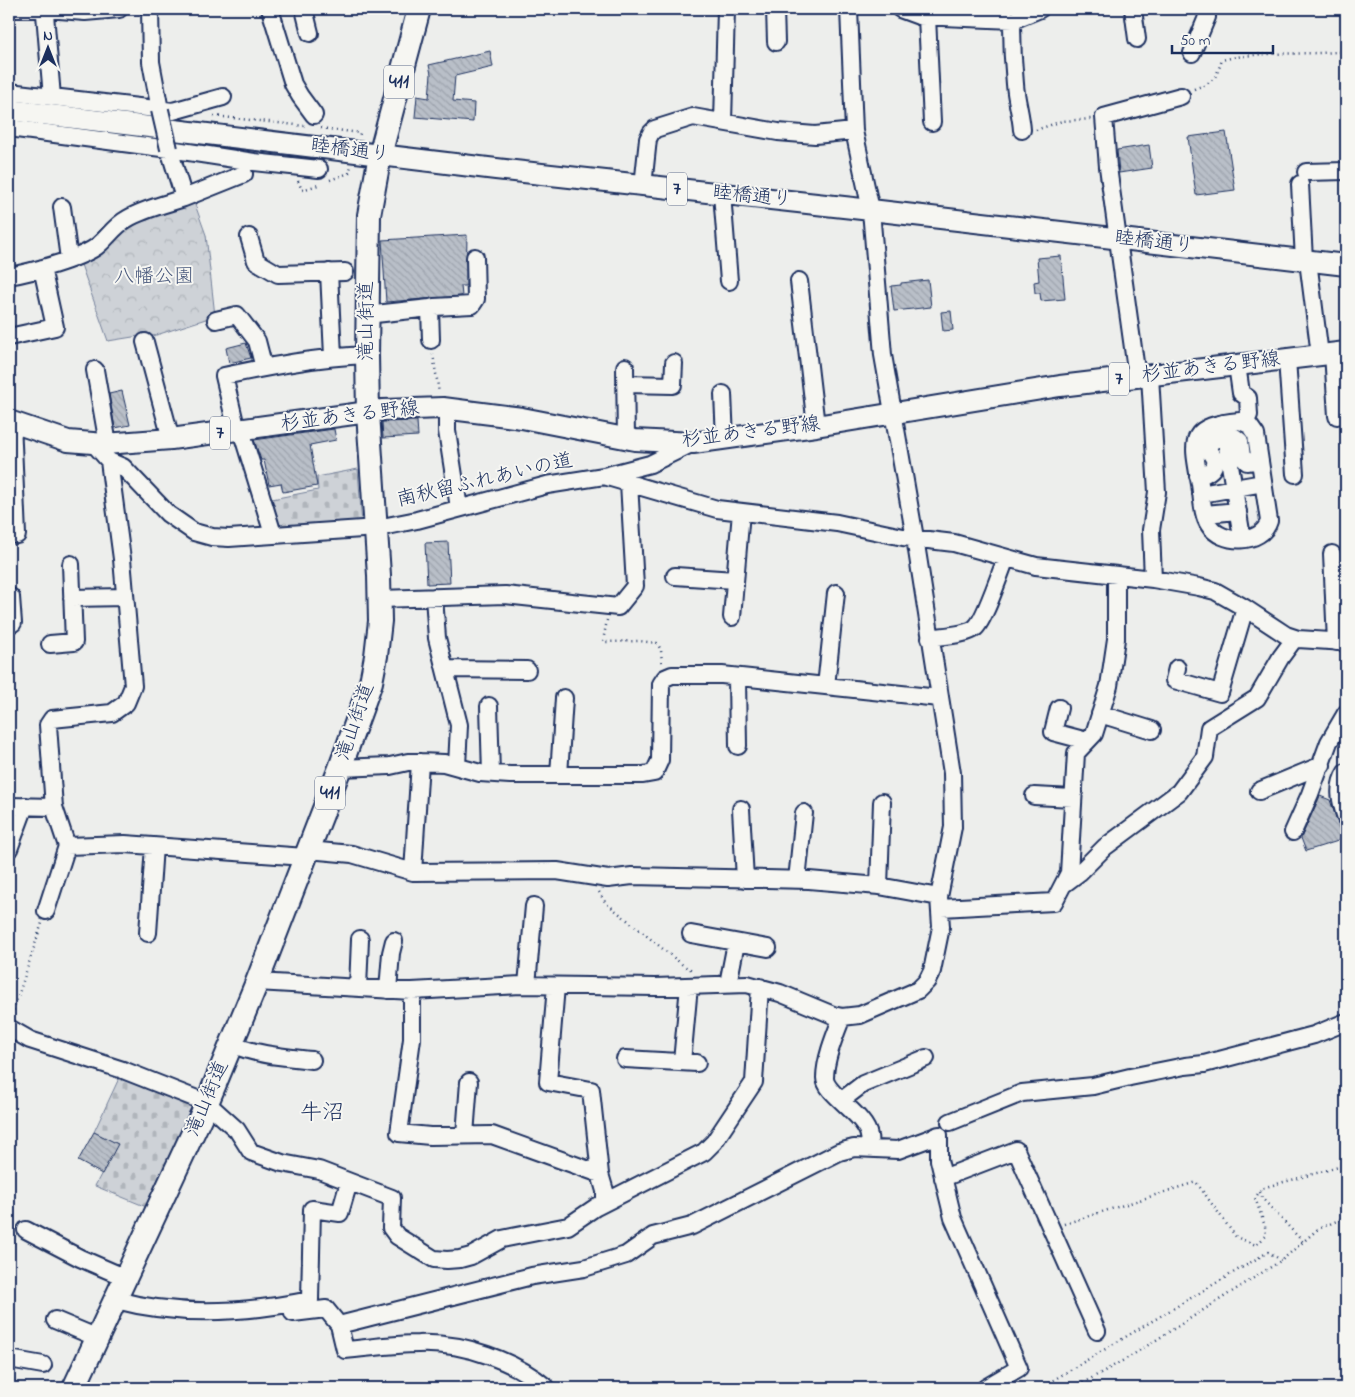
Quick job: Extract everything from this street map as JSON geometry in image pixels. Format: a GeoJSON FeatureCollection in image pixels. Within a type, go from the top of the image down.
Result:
{"type":"FeatureCollection","features":[{"type":"Feature","properties":{"kind":"highway","name":"滝山街道"},"geometry":{"type":"LineString","coordinates":[[74,1388],[207,1103],[257,982],[340,768],[371,682],[380,622],[380,599],[377,528],[368,413],[366,315],[369,215],[380,155],[419,9]]}},
{"type":"Feature","properties":{"kind":"main road","name":"睦橋通り"},"geometry":{"type":"LineString","coordinates":[[9,110],[643,186],[871,210],[1346,265]]}},
{"type":"Feature","properties":{"kind":"main road","name":"杉並あきる野線"},"geometry":{"type":"LineString","coordinates":[[11,421],[68,441],[104,450],[171,439],[390,410],[445,408],[522,418],[626,438],[693,443],[816,426],[1060,386],[1333,353]]}},
{"type":"Feature","properties":{"kind":"street"},"geometry":{"type":"LineString","coordinates":[[9,9],[40,9]]}},
{"type":"Feature","properties":{"kind":"street"},"geometry":{"type":"LineString","coordinates":[[52,97],[46,9],[85,12],[119,9]]}},
{"type":"Feature","properties":{"kind":"street"},"geometry":{"type":"LineString","coordinates":[[150,9],[151,62],[169,148],[184,198]]}},
{"type":"Feature","properties":{"kind":"street"},"geometry":{"type":"LineString","coordinates":[[270,9],[293,84],[315,123]]}},
{"type":"Feature","properties":{"kind":"street"},"geometry":{"type":"LineString","coordinates":[[304,9],[310,32]]}},
{"type":"Feature","properties":{"kind":"street"},"geometry":{"type":"LineString","coordinates":[[723,122],[726,9]]}},
{"type":"Feature","properties":{"kind":"street"},"geometry":{"type":"LineString","coordinates":[[775,9],[776,42]]}},
{"type":"Feature","properties":{"kind":"street"},"geometry":{"type":"LineString","coordinates":[[257,982],[412,991],[527,985],[689,986],[747,984],[780,993],[842,1017],[860,1015],[918,990],[927,981],[932,971],[941,927],[940,902],[953,827],[952,773],[915,538],[883,355],[871,210],[854,131],[849,9]]}},
{"type":"Feature","properties":{"kind":"street"},"geometry":{"type":"LineString","coordinates":[[900,9],[921,14],[995,14],[1013,20],[1040,9]]}},
{"type":"Feature","properties":{"kind":"street"},"geometry":{"type":"LineString","coordinates":[[1133,9],[1137,39]]}},
{"type":"Feature","properties":{"kind":"street"},"geometry":{"type":"LineString","coordinates":[[1192,53],[1207,18],[1205,9]]}},
{"type":"Feature","properties":{"kind":"street"},"geometry":{"type":"LineString","coordinates":[[921,14],[932,122]]}},
{"type":"Feature","properties":{"kind":"street"},"geometry":{"type":"LineString","coordinates":[[1013,20],[1015,85],[1018,105],[1021,111],[1022,130]]}},
{"type":"Feature","properties":{"kind":"street"},"geometry":{"type":"LineString","coordinates":[[9,92],[173,111],[223,97]]}},
{"type":"Feature","properties":{"kind":"street"},"geometry":{"type":"LineString","coordinates":[[1153,579],[1151,530],[1157,492],[1144,376],[1119,238],[1108,167],[1104,118],[1180,96]]}},
{"type":"Feature","properties":{"kind":"street"},"geometry":{"type":"LineString","coordinates":[[643,186],[650,133],[655,129],[693,116],[778,132],[815,135],[854,131]]}},
{"type":"Feature","properties":{"kind":"street"},"geometry":{"type":"LineString","coordinates":[[9,128],[318,169]]}},
{"type":"Feature","properties":{"kind":"street"},"geometry":{"type":"LineString","coordinates":[[1337,416],[1333,353],[1306,261],[1303,178],[1346,171]]}},
{"type":"Feature","properties":{"kind":"street"},"geometry":{"type":"LineString","coordinates":[[9,276],[69,259],[96,247],[116,226],[128,218],[244,174]]}},
{"type":"Feature","properties":{"kind":"street"},"geometry":{"type":"LineString","coordinates":[[722,194],[729,281]]}},
{"type":"Feature","properties":{"kind":"street"},"geometry":{"type":"LineString","coordinates":[[62,207],[69,259]]}},
{"type":"Feature","properties":{"kind":"street"},"geometry":{"type":"LineString","coordinates":[[247,237],[256,261],[278,274],[337,272],[333,356]]}},
{"type":"Feature","properties":{"kind":"street"},"geometry":{"type":"LineString","coordinates":[[366,315],[434,307],[472,305],[476,298],[475,257]]}},
{"type":"Feature","properties":{"kind":"street"},"geometry":{"type":"LineString","coordinates":[[9,338],[55,327],[42,268]]}},
{"type":"Feature","properties":{"kind":"street"},"geometry":{"type":"LineString","coordinates":[[800,281],[816,426]]}},
{"type":"Feature","properties":{"kind":"street"},"geometry":{"type":"LineString","coordinates":[[430,308],[431,340]]}},
{"type":"Feature","properties":{"kind":"street"},"geometry":{"type":"LineString","coordinates":[[216,320],[237,315],[257,341],[264,368]]}},
{"type":"Feature","properties":{"kind":"street"},"geometry":{"type":"LineString","coordinates":[[145,342],[171,439]]}},
{"type":"Feature","properties":{"kind":"street"},"geometry":{"type":"LineString","coordinates":[[273,534],[239,431],[224,376],[333,356],[367,356]]}},
{"type":"Feature","properties":{"kind":"street"},"geometry":{"type":"LineString","coordinates":[[1287,359],[1295,474]]}},
{"type":"Feature","properties":{"kind":"street"},"geometry":{"type":"LineString","coordinates":[[625,384],[673,384],[674,363]]}},
{"type":"Feature","properties":{"kind":"street"},"geometry":{"type":"LineString","coordinates":[[1237,365],[1241,393],[1248,398],[1249,415],[1245,423]]}},
{"type":"Feature","properties":{"kind":"street"},"geometry":{"type":"LineString","coordinates":[[625,367],[626,438]]}},
{"type":"Feature","properties":{"kind":"street"},"geometry":{"type":"LineString","coordinates":[[46,912],[67,846],[54,807],[48,725],[52,719],[112,713],[126,703],[133,686],[122,559],[104,450],[95,370]]}},
{"type":"Feature","properties":{"kind":"street"},"geometry":{"type":"LineString","coordinates":[[724,394],[725,439]]}},
{"type":"Feature","properties":{"kind":"street"},"geometry":{"type":"LineString","coordinates":[[445,408],[459,508]]}},
{"type":"Feature","properties":{"kind":"street"},"geometry":{"type":"LineString","coordinates":[[11,421],[17,535]]}},
{"type":"Feature","properties":{"kind":"street"},"geometry":{"type":"LineString","coordinates":[[1224,430],[1240,421],[1249,425],[1256,435],[1269,521],[1267,528],[1256,537],[1249,539],[1227,537],[1213,531],[1208,525],[1198,476],[1194,450],[1196,437],[1207,428],[1224,430],[1240,441],[1242,458],[1247,462],[1259,460]]}},
{"type":"Feature","properties":{"kind":"street"},"geometry":{"type":"LineString","coordinates":[[1224,430],[1241,531],[1240,539]]}},
{"type":"Feature","properties":{"kind":"street","name":"南秋留ふれあいの道"},"geometry":{"type":"LineString","coordinates":[[104,450],[168,514],[194,532],[212,537],[229,538],[377,528],[417,520],[547,485],[604,476],[650,464],[693,443]]}},
{"type":"Feature","properties":{"kind":"street"},"geometry":{"type":"LineString","coordinates":[[604,476],[717,509],[837,523],[915,538],[954,543],[1036,566],[1153,579],[1214,591],[1245,608],[1286,635],[1295,638],[1341,642],[1332,554]]}},
{"type":"Feature","properties":{"kind":"street"},"geometry":{"type":"LineString","coordinates":[[380,599],[504,595],[618,607],[636,586],[629,483]]}},
{"type":"Feature","properties":{"kind":"street"},"geometry":{"type":"LineString","coordinates":[[1202,494],[1263,483]]}},
{"type":"Feature","properties":{"kind":"street"},"geometry":{"type":"LineString","coordinates":[[1205,514],[1238,511]]}},
{"type":"Feature","properties":{"kind":"street"},"geometry":{"type":"LineString","coordinates":[[732,617],[740,512]]}},
{"type":"Feature","properties":{"kind":"street"},"geometry":{"type":"LineString","coordinates":[[930,638],[968,632],[976,628],[987,608],[1006,558]]}},
{"type":"Feature","properties":{"kind":"street"},"geometry":{"type":"LineString","coordinates":[[50,644],[74,642],[71,564]]}},
{"type":"Feature","properties":{"kind":"street"},"geometry":{"type":"LineString","coordinates":[[67,846],[108,844],[306,854],[352,854],[413,872],[558,871],[608,879],[632,876],[797,880],[879,886],[940,902],[1054,902],[1069,874],[1076,753],[1094,734],[1110,686],[1116,639],[1116,575]]}},
{"type":"Feature","properties":{"kind":"street"},"geometry":{"type":"LineString","coordinates":[[675,576],[735,580]]}},
{"type":"Feature","properties":{"kind":"street"},"geometry":{"type":"LineString","coordinates":[[826,686],[836,593]]}},
{"type":"Feature","properties":{"kind":"street"},"geometry":{"type":"LineString","coordinates":[[9,597],[11,597],[13,623]]}},
{"type":"Feature","properties":{"kind":"street"},"geometry":{"type":"LineString","coordinates":[[72,598],[125,597]]}},
{"type":"Feature","properties":{"kind":"street"},"geometry":{"type":"LineString","coordinates":[[434,597],[437,638],[459,725],[457,766]]}},
{"type":"Feature","properties":{"kind":"street"},"geometry":{"type":"LineString","coordinates":[[1177,668],[1174,680],[1220,693],[1245,608]]}},
{"type":"Feature","properties":{"kind":"street"},"geometry":{"type":"LineString","coordinates":[[1064,884],[1080,872],[1105,847],[1180,792],[1205,757],[1209,728],[1257,698],[1295,638]]}},
{"type":"Feature","properties":{"kind":"street"},"geometry":{"type":"LineString","coordinates":[[445,668],[527,670]]}},
{"type":"Feature","properties":{"kind":"street"},"geometry":{"type":"LineString","coordinates":[[340,768],[390,766],[408,762],[420,762],[457,766],[480,773],[491,774],[540,776],[643,775],[654,773],[660,760],[661,684],[665,678],[672,675],[722,675],[939,698]]}},
{"type":"Feature","properties":{"kind":"street"},"geometry":{"type":"LineString","coordinates":[[737,677],[738,746]]}},
{"type":"Feature","properties":{"kind":"street"},"geometry":{"type":"LineString","coordinates":[[559,775],[564,698]]}},
{"type":"Feature","properties":{"kind":"street"},"geometry":{"type":"LineString","coordinates":[[489,706],[491,774]]}},
{"type":"Feature","properties":{"kind":"street"},"geometry":{"type":"LineString","coordinates":[[1059,708],[1053,732],[1087,742]]}},
{"type":"Feature","properties":{"kind":"street"},"geometry":{"type":"LineString","coordinates":[[1294,832],[1322,765],[1329,742],[1346,713]]}},
{"type":"Feature","properties":{"kind":"street"},"geometry":{"type":"LineString","coordinates":[[1100,714],[1152,730]]}},
{"type":"Feature","properties":{"kind":"street"},"geometry":{"type":"LineString","coordinates":[[413,872],[420,762]]}},
{"type":"Feature","properties":{"kind":"street"},"geometry":{"type":"LineString","coordinates":[[1259,791],[1322,765]]}},
{"type":"Feature","properties":{"kind":"street"},"geometry":{"type":"LineString","coordinates":[[1346,772],[1340,788],[1340,801],[1346,818]]}},
{"type":"Feature","properties":{"kind":"street"},"geometry":{"type":"LineString","coordinates":[[1034,796],[1073,798]]}},
{"type":"Feature","properties":{"kind":"street"},"geometry":{"type":"LineString","coordinates":[[879,886],[882,802]]}},
{"type":"Feature","properties":{"kind":"street"},"geometry":{"type":"LineString","coordinates":[[9,806],[54,807]]}},
{"type":"Feature","properties":{"kind":"street"},"geometry":{"type":"LineString","coordinates":[[9,849],[25,806]]}},
{"type":"Feature","properties":{"kind":"street"},"geometry":{"type":"LineString","coordinates":[[740,809],[745,879]]}},
{"type":"Feature","properties":{"kind":"street"},"geometry":{"type":"LineString","coordinates":[[797,880],[804,813]]}},
{"type":"Feature","properties":{"kind":"street"},"geometry":{"type":"LineString","coordinates":[[148,933],[154,846]]}},
{"type":"Feature","properties":{"kind":"street"},"geometry":{"type":"LineString","coordinates":[[527,985],[534,906]]}},
{"type":"Feature","properties":{"kind":"street"},"geometry":{"type":"LineString","coordinates":[[691,934],[768,948]]}},
{"type":"Feature","properties":{"kind":"street"},"geometry":{"type":"LineString","coordinates":[[358,988],[360,938]]}},
{"type":"Feature","properties":{"kind":"street"},"geometry":{"type":"LineString","coordinates":[[388,990],[391,953],[394,941]]}},
{"type":"Feature","properties":{"kind":"street"},"geometry":{"type":"LineString","coordinates":[[724,984],[736,943]]}},
{"type":"Feature","properties":{"kind":"street"},"geometry":{"type":"LineString","coordinates":[[556,986],[548,1082],[591,1090],[605,1202]]}},
{"type":"Feature","properties":{"kind":"street"},"geometry":{"type":"LineString","coordinates":[[625,1060],[689,1063],[689,986]]}},
{"type":"Feature","properties":{"kind":"street"},"geometry":{"type":"LineString","coordinates":[[10,1023],[30,1040],[123,1070],[207,1103],[237,1130],[252,1152],[282,1164],[319,1170],[392,1198],[391,1228],[397,1236],[434,1258],[447,1260],[471,1256],[502,1239],[568,1226],[596,1206],[704,1152],[714,1142],[754,1082],[760,987]]}},
{"type":"Feature","properties":{"kind":"street"},"geometry":{"type":"LineString","coordinates":[[412,991],[412,1039],[399,1133],[430,1136],[492,1135],[600,1174]]}},
{"type":"Feature","properties":{"kind":"street"},"geometry":{"type":"LineString","coordinates":[[842,1017],[830,1048],[824,1079],[827,1086],[859,1118],[870,1135],[868,1148]]}},
{"type":"Feature","properties":{"kind":"street"},"geometry":{"type":"LineString","coordinates":[[950,1122],[1022,1093],[1093,1086],[1185,1066],[1204,1064],[1314,1035],[1346,1022]]}},
{"type":"Feature","properties":{"kind":"street"},"geometry":{"type":"LineString","coordinates":[[231,1044],[240,1048],[278,1056],[312,1060]]}},
{"type":"Feature","properties":{"kind":"street"},"geometry":{"type":"LineString","coordinates":[[842,1100],[863,1084],[926,1058]]}},
{"type":"Feature","properties":{"kind":"street"},"geometry":{"type":"LineString","coordinates":[[466,1135],[469,1082]]}},
{"type":"Feature","properties":{"kind":"street"},"geometry":{"type":"LineString","coordinates":[[338,1325],[532,1276],[584,1268],[626,1255],[653,1236],[692,1226],[839,1152],[854,1148],[898,1150],[939,1135],[939,1160],[953,1218],[1020,1368],[985,1388]]}},
{"type":"Feature","properties":{"kind":"street"},"geometry":{"type":"LineString","coordinates":[[944,1178],[1016,1150],[1097,1331]]}},
{"type":"Feature","properties":{"kind":"street"},"geometry":{"type":"LineString","coordinates":[[116,1300],[134,1305],[183,1311],[232,1312],[310,1300],[312,1209],[340,1213],[349,1182]]}},
{"type":"Feature","properties":{"kind":"street"},"geometry":{"type":"LineString","coordinates":[[26,1230],[80,1258],[126,1278]]}},
{"type":"Feature","properties":{"kind":"street"},"geometry":{"type":"LineString","coordinates":[[232,1312],[245,1317],[326,1309],[338,1325],[345,1350],[419,1343],[445,1346],[495,1358],[520,1369],[547,1388]]}},
{"type":"Feature","properties":{"kind":"street"},"geometry":{"type":"LineString","coordinates":[[55,1320],[98,1338]]}},
{"type":"Feature","properties":{"kind":"street"},"geometry":{"type":"LineString","coordinates":[[9,1359],[42,1365]]}},
{"type":"Feature","properties":{"kind":"path"},"geometry":{"type":"LineString","coordinates":[[1180,96],[1183,93],[1211,83],[1218,72],[1222,60],[1237,56],[1324,54],[1346,51]]}},
{"type":"Feature","properties":{"kind":"path"},"geometry":{"type":"LineString","coordinates":[[212,116],[315,123],[360,133],[355,151]]}},
{"type":"Feature","properties":{"kind":"path"},"geometry":{"type":"LineString","coordinates":[[1022,130],[1025,134],[1062,121],[1104,118]]}},
{"type":"Feature","properties":{"kind":"path"},"geometry":{"type":"LineString","coordinates":[[431,340],[434,371],[445,408]]}},
{"type":"Feature","properties":{"kind":"path"},"geometry":{"type":"LineString","coordinates":[[606,606],[607,621],[603,641],[657,643],[661,650],[662,671],[665,678]]}},
{"type":"Feature","properties":{"kind":"path"},"geometry":{"type":"LineString","coordinates":[[591,877],[605,902],[684,966],[724,984]]}},
{"type":"Feature","properties":{"kind":"path"},"geometry":{"type":"LineString","coordinates":[[10,1023],[46,912]]}},
{"type":"Feature","properties":{"kind":"path"},"geometry":{"type":"LineString","coordinates":[[1051,1229],[1196,1182],[1236,1237],[1256,1245],[1266,1236],[1265,1226],[1255,1198],[1262,1188],[1346,1165]]}},
{"type":"Feature","properties":{"kind":"path"},"geometry":{"type":"LineString","coordinates":[[1259,1192],[1262,1198],[1304,1242]]}},
{"type":"Feature","properties":{"kind":"path"},"geometry":{"type":"LineString","coordinates":[[1074,1388],[1131,1356],[1282,1260],[1304,1242],[1308,1236],[1346,1217]]}},
{"type":"Feature","properties":{"kind":"path"},"geometry":{"type":"LineString","coordinates":[[1040,1388],[1268,1252],[1282,1260]]}},
{"type":"Feature","properties":{"kind":"green space","name":"八幡公園"},"geometry":{"type":"Polygon","coordinates":[[[193,199],[206,235],[215,316],[141,340],[139,336],[108,341],[79,259],[131,222],[193,199]]]}},
{"type":"Feature","properties":{"kind":"green space"},"geometry":{"type":"Polygon","coordinates":[[[358,469],[362,526],[276,532],[267,500],[318,490],[317,477],[358,469]]]}},
{"type":"Feature","properties":{"kind":"green space"},"geometry":{"type":"Polygon","coordinates":[[[121,1074],[198,1104],[149,1208],[95,1186],[117,1144],[94,1132],[121,1074]]]}},
{"type":"Feature","properties":{"kind":"building"},"geometry":{"type":"Polygon","coordinates":[[[490,51],[493,67],[455,76],[453,101],[474,103],[473,122],[415,117],[417,96],[429,98],[431,74],[429,65],[490,51]]]}},
{"type":"Feature","properties":{"kind":"building"},"geometry":{"type":"Polygon","coordinates":[[[1226,132],[1235,190],[1196,195],[1188,137],[1226,132]]]}},
{"type":"Feature","properties":{"kind":"building"},"geometry":{"type":"Polygon","coordinates":[[[1149,145],[1152,168],[1119,173],[1117,150],[1149,145]]]}},
{"type":"Feature","properties":{"kind":"building"},"geometry":{"type":"Polygon","coordinates":[[[467,235],[466,286],[461,286],[462,296],[386,302],[382,240],[467,235]]]}},
{"type":"Feature","properties":{"kind":"building"},"geometry":{"type":"Polygon","coordinates":[[[1061,256],[1065,299],[1041,301],[1040,293],[1035,293],[1034,282],[1039,281],[1037,258],[1061,256]]]}},
{"type":"Feature","properties":{"kind":"building"},"geometry":{"type":"Polygon","coordinates":[[[928,280],[931,307],[894,311],[891,286],[928,280]]]}},
{"type":"Feature","properties":{"kind":"building"},"geometry":{"type":"Polygon","coordinates":[[[951,311],[953,330],[943,331],[941,312],[951,311]]]}},
{"type":"Feature","properties":{"kind":"building"},"geometry":{"type":"Polygon","coordinates":[[[246,343],[251,358],[229,363],[226,348],[246,343]]]}},
{"type":"Feature","properties":{"kind":"building"},"geometry":{"type":"Polygon","coordinates":[[[122,391],[130,425],[115,428],[109,394],[122,391]]]}},
{"type":"Feature","properties":{"kind":"building"},"geometry":{"type":"Polygon","coordinates":[[[417,421],[418,436],[383,438],[382,422],[417,421]]]}},
{"type":"Feature","properties":{"kind":"building"},"geometry":{"type":"Polygon","coordinates":[[[334,429],[336,440],[310,445],[317,486],[283,492],[281,483],[269,485],[264,460],[261,460],[254,440],[334,429]]]}},
{"type":"Feature","properties":{"kind":"building"},"geometry":{"type":"Polygon","coordinates":[[[448,542],[450,583],[427,584],[425,543],[448,542]]]}},
{"type":"Feature","properties":{"kind":"building"},"geometry":{"type":"Polygon","coordinates":[[[1320,796],[1330,800],[1343,838],[1306,851],[1301,838],[1320,796]]]}},
{"type":"Feature","properties":{"kind":"building"},"geometry":{"type":"Polygon","coordinates":[[[94,1132],[118,1144],[102,1174],[78,1161],[94,1132]]]}},
{"type":"Feature","properties":{"kind":"district","name":"牛沼"},"geometry":{"type":"Point","coordinates":[322,1114]}}]}
